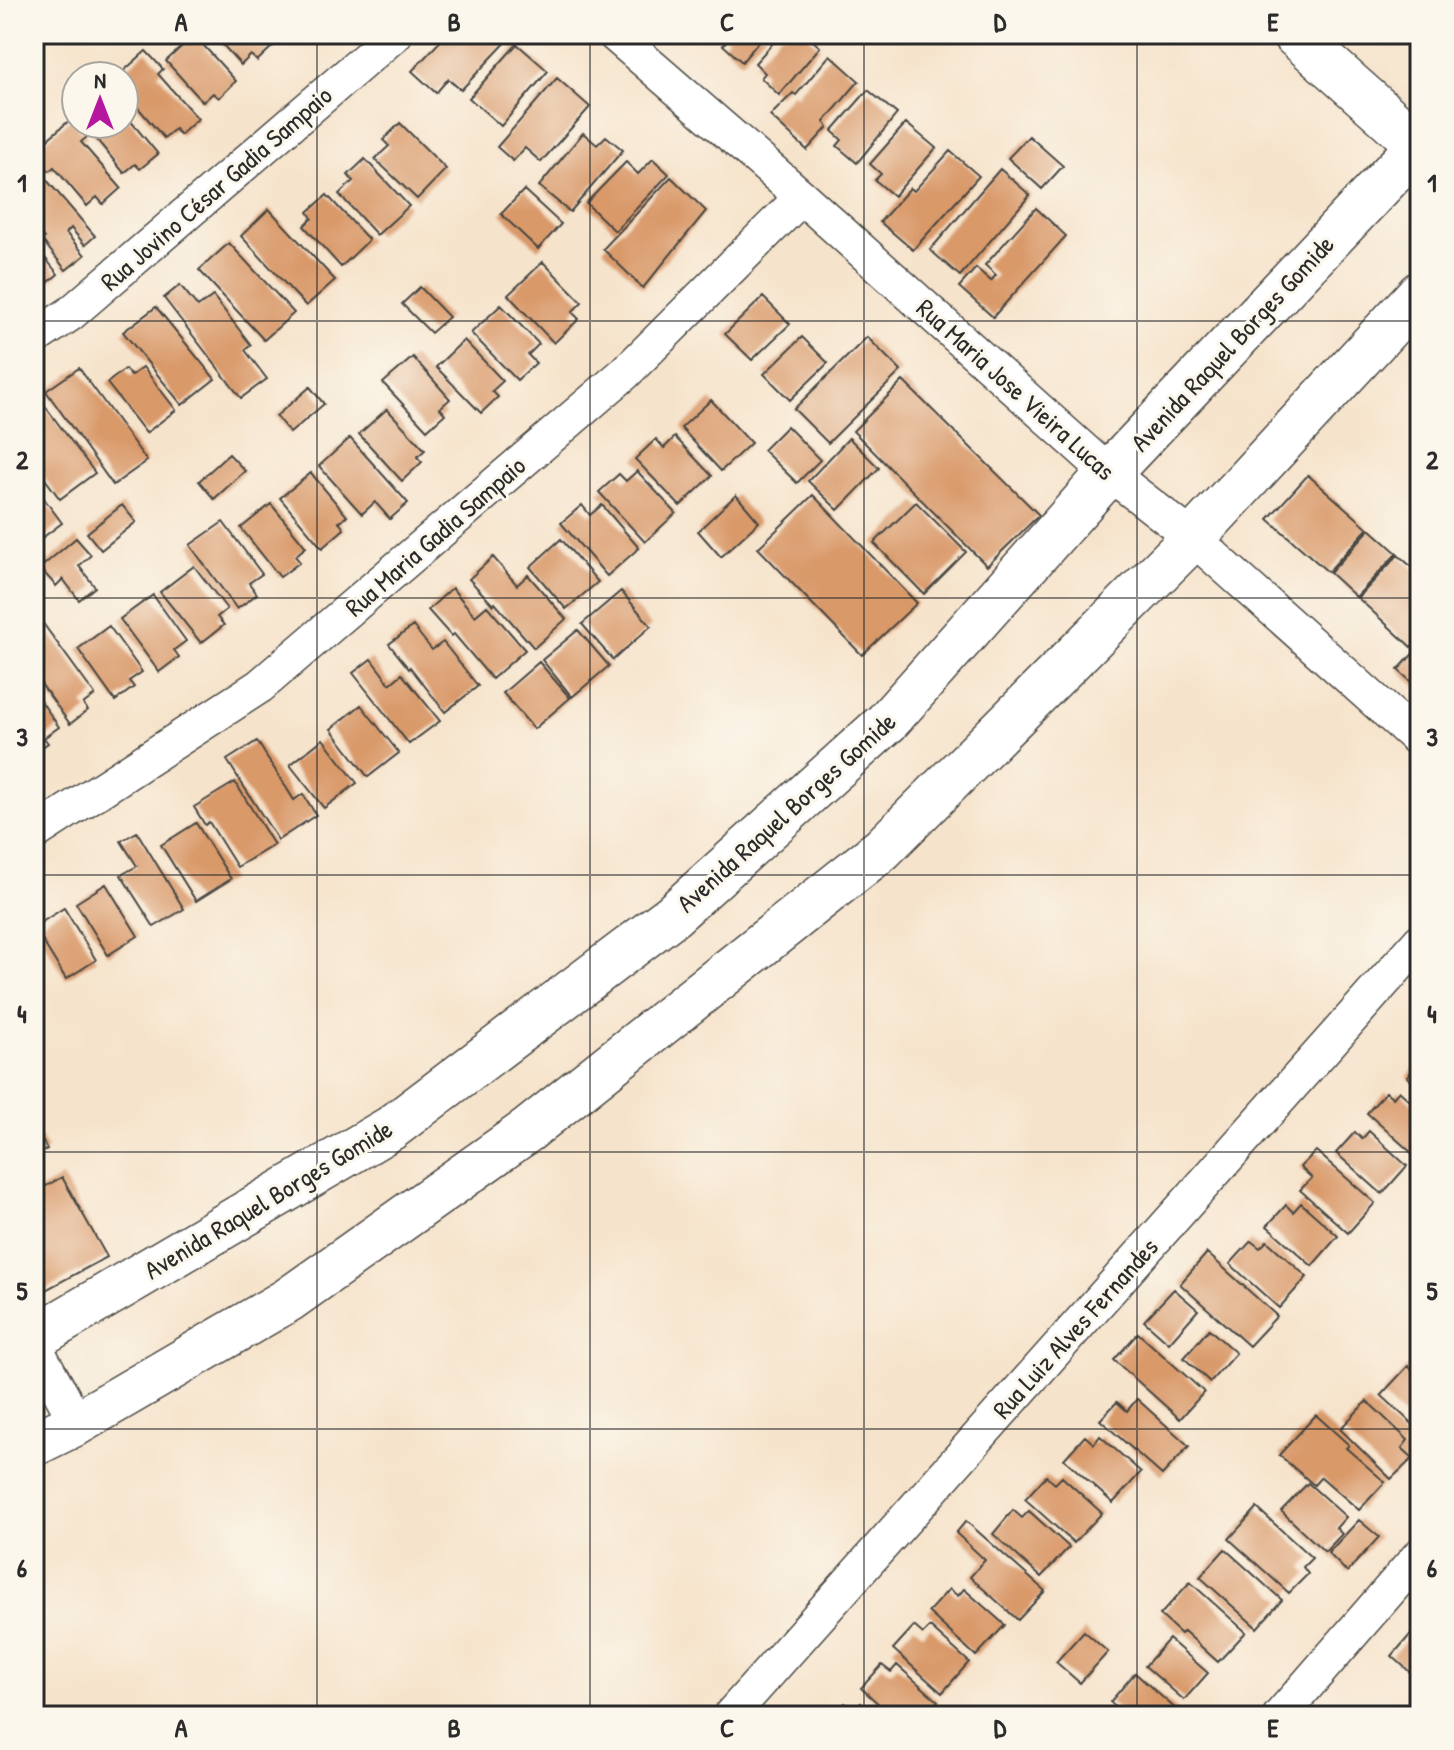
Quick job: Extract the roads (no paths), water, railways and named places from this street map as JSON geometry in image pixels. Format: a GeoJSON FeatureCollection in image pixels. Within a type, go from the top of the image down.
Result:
{"type":"FeatureCollection","features":[{"type":"Feature","properties":{"kind":"street","name":"Rua Jovino César Gadia Sampaio"},"geometry":{"type":"LineString","coordinates":[[34,338],[70,314],[395,34]]}},
{"type":"Feature","properties":{"kind":"street","name":"Rua Maria Jose Vieira Lucas"},"geometry":{"type":"LineString","coordinates":[[614,34],[802,197],[1109,473],[1193,538],[1420,741]]}},
{"type":"Feature","properties":{"kind":"street"},"geometry":{"type":"LineString","coordinates":[[1294,34],[1419,146]]}},
{"type":"Feature","properties":{"kind":"street","name":"Avenida Raquel Borges Gomide"},"geometry":{"type":"LineString","coordinates":[[34,1338],[391,1128],[673,915],[887,722],[1109,473],[1419,146]]}},
{"type":"Feature","properties":{"kind":"street","name":"Rua Maria Gadia Sampaio"},"geometry":{"type":"LineString","coordinates":[[34,833],[260,686],[625,373],[802,197]]}},
{"type":"Feature","properties":{"kind":"street"},"geometry":{"type":"LineString","coordinates":[[34,1444],[77,1423],[288,1300],[528,1130],[882,849],[1193,538],[1420,293]]}},
{"type":"Feature","properties":{"kind":"street","name":"Rua Luiz Alves Fernandes"},"geometry":{"type":"LineString","coordinates":[[730,1716],[1420,941]]}},
{"type":"Feature","properties":{"kind":"street"},"geometry":{"type":"LineString","coordinates":[[34,1345],[77,1423]]}},
{"type":"Feature","properties":{"kind":"street"},"geometry":{"type":"LineString","coordinates":[[1280,1716],[1420,1555]]}}]}
